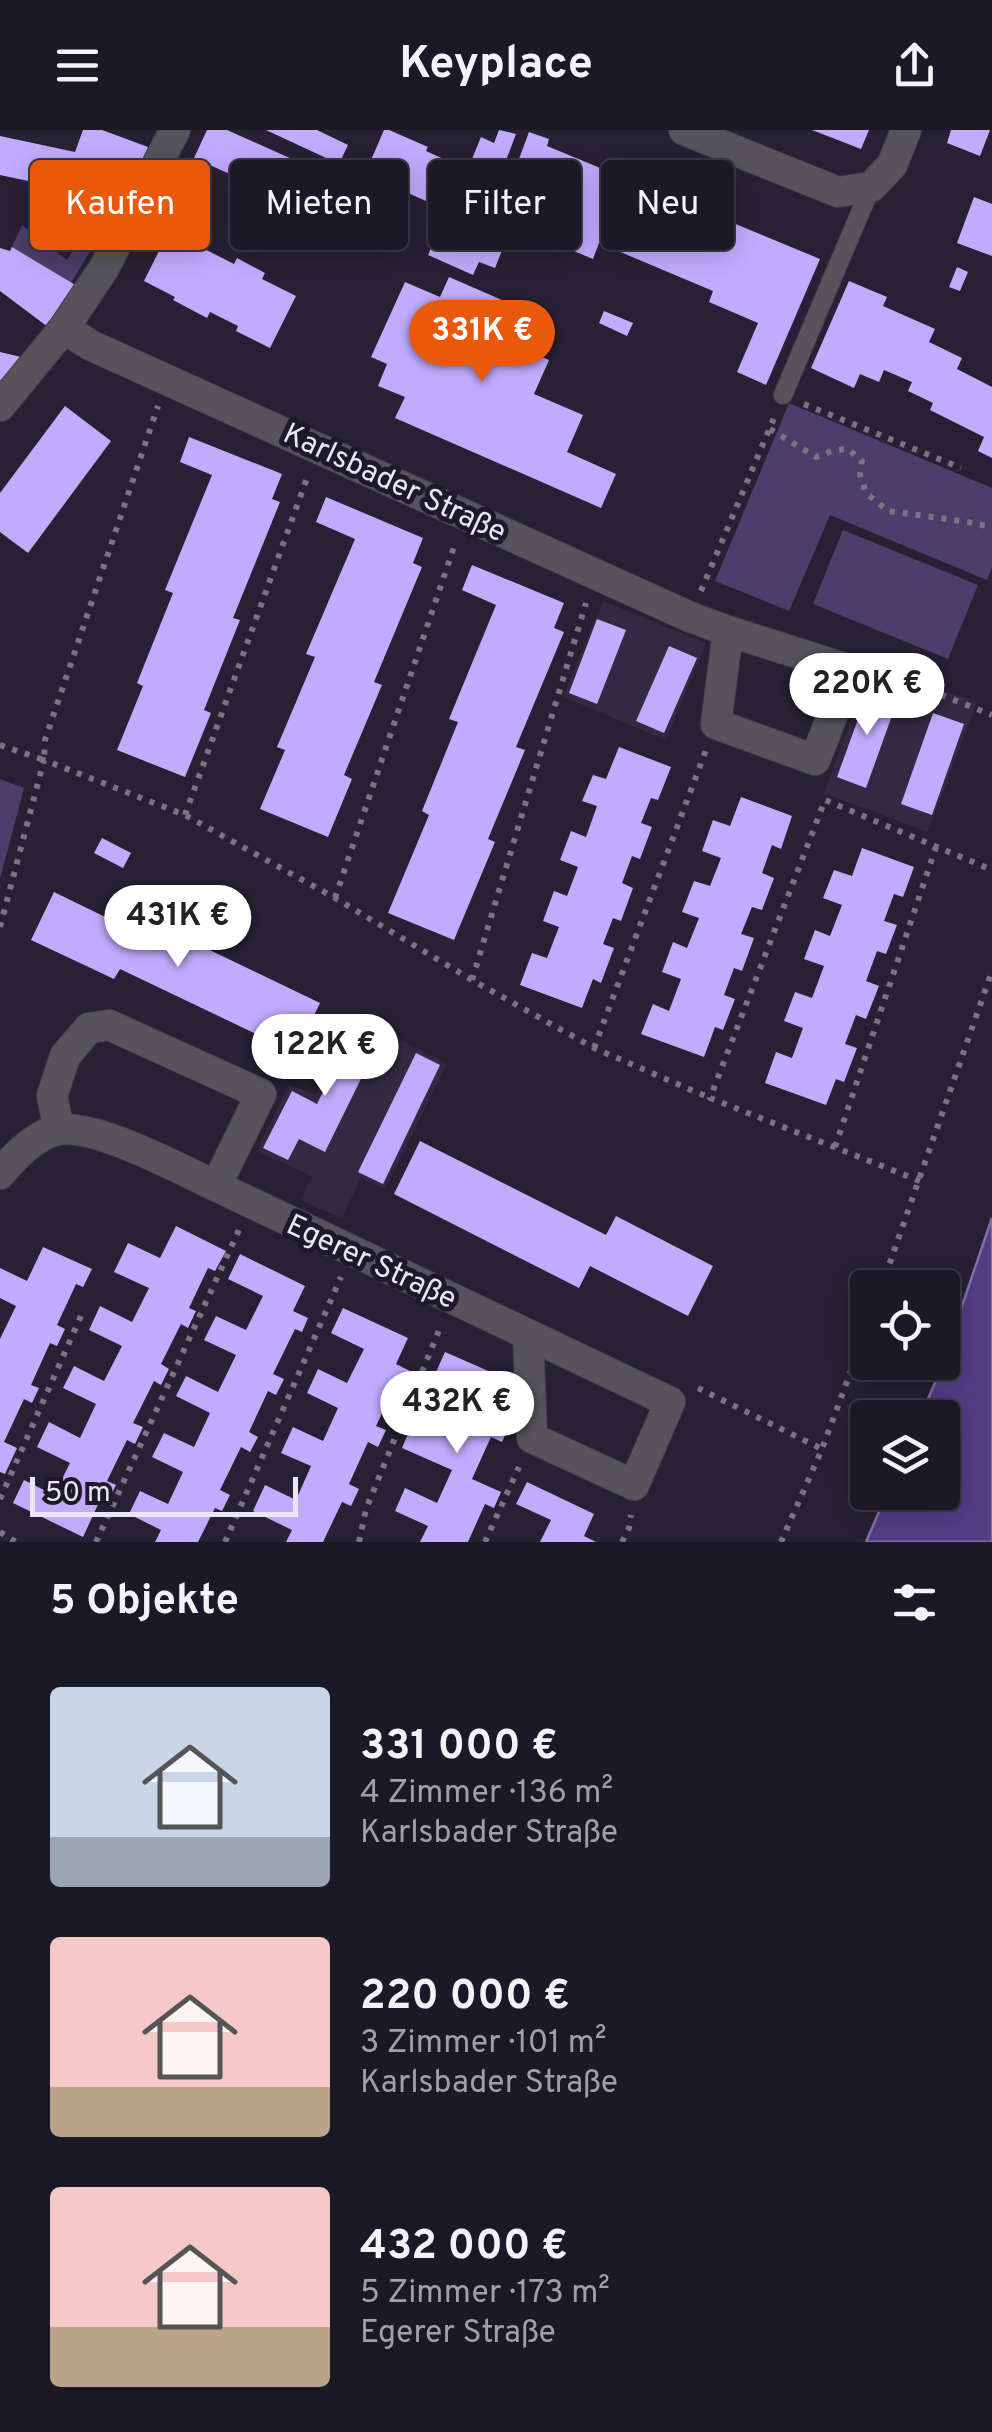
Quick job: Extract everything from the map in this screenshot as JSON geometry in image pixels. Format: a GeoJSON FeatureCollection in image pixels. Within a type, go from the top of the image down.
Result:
{"type":"FeatureCollection","features":[{"type":"Feature","properties":{"kind":"street"},"geometry":{"type":"LineString","coordinates":[[0,406],[64,328],[104,268],[175,130]]}},
{"type":"Feature","properties":{"kind":"street"},"geometry":{"type":"LineString","coordinates":[[684,130],[838,192],[871,186],[892,166],[906,130]]}},
{"type":"Feature","properties":{"kind":"street","name":"Karlsbader Straße"},"geometry":{"type":"LineString","coordinates":[[64,328],[90,344],[690,617],[850,670],[815,760],[716,724]]}},
{"type":"Feature","properties":{"kind":"street"},"geometry":{"type":"LineString","coordinates":[[716,724],[728,632]]}},
{"type":"Feature","properties":{"kind":"street"},"geometry":{"type":"LineString","coordinates":[[0,1174],[36,1138],[59,1129],[52,1096],[65,1056],[89,1028],[109,1025],[260,1094],[216,1186]]}},
{"type":"Feature","properties":{"kind":"street","name":"Egerer Straße"},"geometry":{"type":"LineString","coordinates":[[59,1129],[94,1133],[143,1152],[670,1402]]}},
{"type":"Feature","properties":{"kind":"street"},"geometry":{"type":"LineString","coordinates":[[528,1334],[532,1438],[634,1485],[670,1402]]}},
{"type":"Feature","properties":{"kind":"lane"},"geometry":{"type":"LineString","coordinates":[[783,395],[871,186]]}},
{"type":"Feature","properties":{"kind":"path"},"geometry":{"type":"LineString","coordinates":[[0,927],[44,760],[45,740],[170,380]]}},
{"type":"Feature","properties":{"kind":"path"},"geometry":{"type":"LineString","coordinates":[[690,617],[783,395],[960,468]]}},
{"type":"Feature","properties":{"kind":"path"},"geometry":{"type":"LineString","coordinates":[[770,428],[816,457],[848,449],[862,461],[860,474],[866,492],[888,511],[992,528]]}},
{"type":"Feature","properties":{"kind":"path"},"geometry":{"type":"LineString","coordinates":[[185,815],[318,446]]}},
{"type":"Feature","properties":{"kind":"path"},"geometry":{"type":"LineString","coordinates":[[334,898],[466,514]]}},
{"type":"Feature","properties":{"kind":"path"},"geometry":{"type":"LineString","coordinates":[[472,980],[594,574]]}},
{"type":"Feature","properties":{"kind":"path"},"geometry":{"type":"LineString","coordinates":[[928,690],[992,716]]}},
{"type":"Feature","properties":{"kind":"path"},"geometry":{"type":"LineString","coordinates":[[594,1048],[716,724]]}},
{"type":"Feature","properties":{"kind":"path"},"geometry":{"type":"LineString","coordinates":[[0,745],[185,815],[594,1048],[920,1181]]}},
{"type":"Feature","properties":{"kind":"path"},"geometry":{"type":"LineString","coordinates":[[710,1098],[825,800],[992,870]]}},
{"type":"Feature","properties":{"kind":"path"},"geometry":{"type":"LineString","coordinates":[[835,1147],[936,847]]}},
{"type":"Feature","properties":{"kind":"path"},"geometry":{"type":"LineString","coordinates":[[888,1270],[992,972]]}},
{"type":"Feature","properties":{"kind":"path"},"geometry":{"type":"LineString","coordinates":[[96,1542],[251,1203]]}},
{"type":"Feature","properties":{"kind":"path"},"geometry":{"type":"LineString","coordinates":[[225,1542],[352,1251]]}},
{"type":"Feature","properties":{"kind":"path"},"geometry":{"type":"LineString","coordinates":[[360,1542],[366,1509],[452,1298]]}},
{"type":"Feature","properties":{"kind":"path"},"geometry":{"type":"LineString","coordinates":[[0,1499],[84,1309]]}},
{"type":"Feature","properties":{"kind":"path"},"geometry":{"type":"LineString","coordinates":[[782,1542],[850,1373]]}},
{"type":"Feature","properties":{"kind":"path"},"geometry":{"type":"LineString","coordinates":[[670,1402],[690,1384],[822,1449]]}},
{"type":"Feature","properties":{"kind":"path"},"geometry":{"type":"LineString","coordinates":[[485,1542],[532,1438]]}},
{"type":"Feature","properties":{"kind":"path"},"geometry":{"type":"LineString","coordinates":[[0,1532],[16,1542]]}},
{"type":"Feature","properties":{"kind":"shaded area"},"geometry":{"type":"Polygon","coordinates":[[[22,225],[30,231],[30,250],[54,250],[67,260],[74,250],[91,250],[71,283],[12,247],[22,225]]]}},
{"type":"Feature","properties":{"kind":"shaded area"},"geometry":{"type":"Polygon","coordinates":[[[789,403],[992,488],[992,567],[987,580],[830,515],[789,611],[715,581],[789,403]]]}},
{"type":"Feature","properties":{"kind":"shaded area"},"geometry":{"type":"Polygon","coordinates":[[[843,530],[978,585],[948,659],[813,604],[843,530]]]}},
{"type":"Feature","properties":{"kind":"shaded area"},"geometry":{"type":"Polygon","coordinates":[[[603,601],[706,643],[666,740],[563,697],[603,601]]]}},
{"type":"Feature","properties":{"kind":"shaded area"},"geometry":{"type":"Polygon","coordinates":[[[872,663],[977,702],[928,832],[824,793],[872,663]]]}},
{"type":"Feature","properties":{"kind":"shaded area"},"geometry":{"type":"Polygon","coordinates":[[[0,779],[24,788],[0,879],[0,779]]]}},
{"type":"Feature","properties":{"kind":"shaded area"},"geometry":{"type":"Polygon","coordinates":[[[355,1016],[447,1064],[385,1189],[361,1177],[342,1218],[300,1200],[312,1176],[257,1151],[289,1085],[315,1095],[355,1016]]]}},
{"type":"Feature","properties":{"kind":"shaded area"},"geometry":{"type":"Polygon","coordinates":[[[992,1218],[992,1542],[866,1542],[880,1510],[960,1510],[960,1400],[927,1400],[936,1380],[960,1380],[960,1312],[992,1218]]]}},
{"type":"Feature","properties":{"kind":"building"},"geometry":{"type":"Polygon","coordinates":[[[83,130],[102,130],[148,147],[143,160],[30,160],[30,181],[0,175],[0,136],[75,152],[83,130]]]}},
{"type":"Feature","properties":{"kind":"building"},"geometry":{"type":"Polygon","coordinates":[[[207,130],[227,130],[294,160],[230,160],[230,174],[210,165],[210,160],[194,158],[207,130]]]}},
{"type":"Feature","properties":{"kind":"building"},"geometry":{"type":"Polygon","coordinates":[[[266,130],[317,130],[348,145],[341,160],[330,160],[266,130]]]}},
{"type":"Feature","properties":{"kind":"building"},"geometry":{"type":"Polygon","coordinates":[[[384,130],[389,130],[428,147],[426,151],[446,160],[428,160],[428,202],[408,193],[408,160],[371,160],[384,130]]]}},
{"type":"Feature","properties":{"kind":"building"},"geometry":{"type":"Polygon","coordinates":[[[499,130],[516,134],[506,160],[472,159],[481,137],[494,143],[499,130]]]}},
{"type":"Feature","properties":{"kind":"building"},"geometry":{"type":"Polygon","coordinates":[[[812,130],[869,130],[861,149],[812,130]]]}},
{"type":"Feature","properties":{"kind":"building"},"geometry":{"type":"Polygon","coordinates":[[[951,130],[990,130],[980,156],[947,143],[951,130]]]}},
{"type":"Feature","properties":{"kind":"building"},"geometry":{"type":"Polygon","coordinates":[[[529,132],[549,139],[547,146],[581,160],[519,160],[529,132]]]}},
{"type":"Feature","properties":{"kind":"building"},"geometry":{"type":"Polygon","coordinates":[[[581,160],[601,168],[601,244],[593,259],[571,250],[581,250],[581,160]]]}},
{"type":"Feature","properties":{"kind":"building"},"geometry":{"type":"Polygon","coordinates":[[[974,197],[992,204],[992,256],[957,243],[974,197]]]}},
{"type":"Feature","properties":{"kind":"building"},"geometry":{"type":"Polygon","coordinates":[[[734,223],[820,259],[766,385],[737,372],[758,323],[709,302],[713,291],[616,250],[734,250],[734,223]]]}},
{"type":"Feature","properties":{"kind":"building"},"geometry":{"type":"Polygon","coordinates":[[[12,247],[77,286],[48,327],[0,291],[0,248],[10,251],[12,247]]]}},
{"type":"Feature","properties":{"kind":"building"},"geometry":{"type":"Polygon","coordinates":[[[160,250],[206,250],[234,264],[237,258],[265,273],[262,279],[296,296],[270,348],[236,331],[238,326],[210,312],[207,318],[144,281],[160,250]]]}},
{"type":"Feature","properties":{"kind":"building"},"geometry":{"type":"Polygon","coordinates":[[[430,250],[502,250],[495,268],[479,262],[473,275],[428,255],[430,250]]]}},
{"type":"Feature","properties":{"kind":"building"},"geometry":{"type":"Polygon","coordinates":[[[957,267],[968,272],[960,291],[949,287],[957,267]]]}},
{"type":"Feature","properties":{"kind":"building"},"geometry":{"type":"Polygon","coordinates":[[[449,277],[539,316],[524,349],[549,360],[534,394],[583,415],[567,452],[616,474],[601,508],[395,418],[405,397],[378,386],[387,364],[371,357],[405,282],[440,297],[449,277]]]}},
{"type":"Feature","properties":{"kind":"building"},"geometry":{"type":"Polygon","coordinates":[[[849,281],[887,297],[883,306],[935,329],[929,342],[962,358],[957,369],[992,387],[992,458],[978,451],[984,437],[930,410],[933,403],[908,391],[912,382],[884,370],[879,382],[860,374],[854,388],[811,368],[849,281]]]}},
{"type":"Feature","properties":{"kind":"building"},"geometry":{"type":"Polygon","coordinates":[[[604,311],[633,323],[627,336],[599,323],[604,311]]]}},
{"type":"Feature","properties":{"kind":"building"},"geometry":{"type":"Polygon","coordinates":[[[0,352],[21,357],[3,381],[0,380],[0,352]]]}},
{"type":"Feature","properties":{"kind":"building"},"geometry":{"type":"Polygon","coordinates":[[[65,406],[111,441],[28,553],[0,532],[0,493],[65,406]]]}},
{"type":"Feature","properties":{"kind":"building"},"geometry":{"type":"Polygon","coordinates":[[[189,437],[282,474],[272,499],[280,502],[233,618],[240,620],[204,710],[211,713],[185,777],[117,750],[143,686],[137,683],[173,593],[165,590],[212,475],[180,462],[189,437]]]}},
{"type":"Feature","properties":{"kind":"building"},"geometry":{"type":"Polygon","coordinates":[[[326,497],[423,538],[413,563],[422,567],[374,682],[382,685],[344,775],[352,779],[328,837],[260,809],[285,750],[277,747],[315,657],[306,654],[355,539],[316,522],[326,497]]]}},
{"type":"Feature","properties":{"kind":"building"},"geometry":{"type":"Polygon","coordinates":[[[472,565],[564,603],[554,628],[564,632],[516,747],[525,750],[488,839],[495,842],[454,940],[388,913],[429,815],[422,811],[458,722],[449,719],[496,605],[462,590],[472,565]]]}},
{"type":"Feature","properties":{"kind":"building"},"geometry":{"type":"Polygon","coordinates":[[[597,619],[626,630],[597,704],[569,693],[597,619]]]}},
{"type":"Feature","properties":{"kind":"building"},"geometry":{"type":"Polygon","coordinates":[[[669,646],[697,658],[664,733],[636,721],[669,646]]]}},
{"type":"Feature","properties":{"kind":"building"},"geometry":{"type":"Polygon","coordinates":[[[869,689],[898,699],[866,788],[837,777],[869,689]]]}},
{"type":"Feature","properties":{"kind":"building"},"geometry":{"type":"Polygon","coordinates":[[[933,713],[964,724],[932,815],[901,804],[933,713]]]}},
{"type":"Feature","properties":{"kind":"building"},"geometry":{"type":"Polygon","coordinates":[[[619,747],[671,767],[658,800],[651,798],[641,823],[652,827],[640,859],[632,856],[622,883],[633,888],[621,921],[613,918],[603,944],[614,948],[601,983],[593,979],[582,1008],[520,985],[532,953],[547,958],[559,927],[543,921],[554,891],[567,896],[578,867],[560,860],[571,831],[586,837],[597,806],[582,801],[593,775],[606,779],[619,747]]]}},
{"type":"Feature","properties":{"kind":"building"},"geometry":{"type":"Polygon","coordinates":[[[741,797],[792,816],[781,849],[772,845],[762,873],[774,878],[762,910],[752,907],[741,934],[754,938],[742,971],[734,968],[724,995],[735,999],[723,1030],[715,1027],[704,1057],[641,1034],[653,1004],[669,1011],[681,979],[662,972],[673,942],[687,948],[699,918],[682,912],[694,881],[710,886],[721,858],[702,851],[713,820],[730,826],[741,797]]]}},
{"type":"Feature","properties":{"kind":"building"},"geometry":{"type":"Polygon","coordinates":[[[102,838],[131,853],[123,868],[94,853],[102,838]]]}},
{"type":"Feature","properties":{"kind":"building"},"geometry":{"type":"Polygon","coordinates":[[[862,848],[914,867],[903,897],[894,894],[884,921],[897,925],[886,954],[877,951],[866,981],[879,986],[866,1019],[856,1015],[845,1044],[857,1048],[844,1082],[836,1079],[826,1105],[765,1083],[776,1052],[792,1058],[803,1028],[784,1021],[795,992],[812,998],[824,966],[804,959],[815,930],[830,936],[842,905],[823,898],[834,870],[852,876],[862,848]]]}},
{"type":"Feature","properties":{"kind":"building"},"geometry":{"type":"Polygon","coordinates":[[[54,892],[136,932],[143,918],[320,1003],[296,1053],[120,969],[114,979],[31,940],[54,892]]]}},
{"type":"Feature","properties":{"kind":"building"},"geometry":{"type":"Polygon","coordinates":[[[358,1020],[384,1032],[325,1152],[299,1139],[288,1160],[263,1148],[292,1091],[317,1104],[358,1020]]]}},
{"type":"Feature","properties":{"kind":"building"},"geometry":{"type":"Polygon","coordinates":[[[416,1053],[440,1065],[383,1184],[358,1172],[416,1053]]]}},
{"type":"Feature","properties":{"kind":"building"},"geometry":{"type":"Polygon","coordinates":[[[420,1141],[606,1235],[616,1216],[713,1266],[688,1316],[590,1266],[579,1288],[394,1194],[420,1141]]]}},
{"type":"Feature","properties":{"kind":"building"},"geometry":{"type":"Polygon","coordinates":[[[176,1226],[226,1251],[215,1271],[208,1268],[189,1308],[196,1311],[188,1328],[181,1324],[161,1364],[169,1369],[161,1385],[154,1381],[133,1423],[143,1427],[135,1444],[127,1440],[107,1481],[116,1485],[108,1501],[101,1498],[83,1537],[13,1503],[24,1480],[54,1495],[70,1463],[37,1447],[49,1422],[80,1438],[96,1404],[63,1388],[74,1366],[104,1381],[122,1346],[89,1330],[100,1306],[132,1322],[149,1288],[114,1272],[128,1243],[160,1258],[176,1226]]]}},
{"type":"Feature","properties":{"kind":"building"},"geometry":{"type":"Polygon","coordinates":[[[43,1247],[92,1269],[83,1287],[76,1284],[57,1325],[65,1329],[57,1346],[50,1343],[31,1385],[39,1388],[32,1403],[24,1399],[4,1442],[17,1448],[5,1474],[0,1472],[0,1339],[16,1306],[0,1298],[0,1268],[27,1281],[43,1247]]]}},
{"type":"Feature","properties":{"kind":"building"},"geometry":{"type":"Polygon","coordinates":[[[240,1254],[305,1286],[293,1311],[308,1318],[302,1332],[295,1329],[273,1374],[284,1379],[276,1395],[268,1391],[249,1432],[258,1437],[250,1452],[241,1447],[220,1490],[230,1495],[222,1511],[215,1508],[198,1542],[155,1542],[161,1530],[129,1514],[140,1491],[168,1504],[183,1472],[152,1457],[164,1433],[194,1447],[210,1413],[176,1396],[186,1376],[218,1392],[236,1355],[204,1340],[216,1316],[246,1330],[263,1296],[228,1279],[240,1254]]]}},
{"type":"Feature","properties":{"kind":"building"},"geometry":{"type":"Polygon","coordinates":[[[343,1308],[408,1338],[396,1364],[412,1372],[404,1387],[396,1384],[376,1426],[386,1430],[378,1447],[368,1442],[349,1484],[359,1489],[351,1506],[342,1502],[323,1542],[286,1542],[292,1530],[253,1511],[265,1485],[296,1500],[311,1466],[281,1453],[293,1427],[323,1441],[338,1408],[307,1393],[318,1369],[347,1383],[364,1349],[331,1333],[343,1308]]]}},
{"type":"Feature","properties":{"kind":"building"},"geometry":{"type":"Polygon","coordinates":[[[445,1352],[500,1376],[485,1412],[510,1424],[502,1442],[491,1437],[472,1479],[501,1492],[494,1508],[485,1504],[468,1542],[420,1542],[428,1526],[395,1511],[405,1488],[437,1503],[452,1470],[402,1448],[413,1422],[446,1437],[465,1396],[432,1381],[445,1352]]]}},
{"type":"Feature","properties":{"kind":"building"},"geometry":{"type":"Polygon","coordinates":[[[527,1482],[594,1514],[584,1536],[596,1542],[540,1542],[551,1520],[516,1504],[527,1482]]]}}]}
